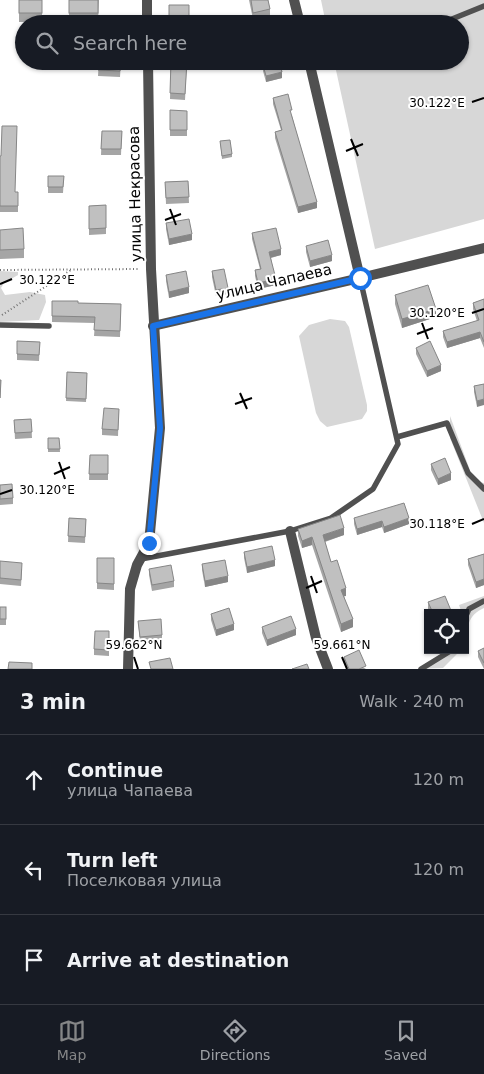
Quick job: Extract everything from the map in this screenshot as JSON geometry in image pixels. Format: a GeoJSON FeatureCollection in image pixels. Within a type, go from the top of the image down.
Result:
{"type":"FeatureCollection","features":[{"type":"Feature","properties":{"kind":"street"},"geometry":{"type":"LineString","coordinates":[[147,0],[147,15]]}},
{"type":"Feature","properties":{"kind":"street"},"geometry":{"type":"LineString","coordinates":[[294,0],[298,15]]}},
{"type":"Feature","properties":{"kind":"street","name":"улица Некрасова"},"geometry":{"type":"LineString","coordinates":[[128,669],[130,589],[149,543],[160,428],[151,269],[148,70]]}},
{"type":"Feature","properties":{"kind":"street"},"geometry":{"type":"LineString","coordinates":[[311,70],[360,278]]}},
{"type":"Feature","properties":{"kind":"street","name":"улица Чапаева"},"geometry":{"type":"LineString","coordinates":[[153,326],[484,248]]}},
{"type":"Feature","properties":{"kind":"street"},"geometry":{"type":"LineString","coordinates":[[290,531],[316,638],[328,669]]}},
{"type":"Feature","properties":{"kind":"lane"},"geometry":{"type":"LineString","coordinates":[[462,15],[484,6]]}},
{"type":"Feature","properties":{"kind":"lane"},"geometry":{"type":"LineString","coordinates":[[141,559],[290,531],[331,518],[373,489],[398,444],[360,278]]}},
{"type":"Feature","properties":{"kind":"lane"},"geometry":{"type":"LineString","coordinates":[[0,325],[49,326]]}},
{"type":"Feature","properties":{"kind":"lane"},"geometry":{"type":"LineString","coordinates":[[397,437],[447,423],[468,473],[484,489]]}},
{"type":"Feature","properties":{"kind":"lane"},"geometry":{"type":"LineString","coordinates":[[469,609],[484,601]]}},
{"type":"Feature","properties":{"kind":"lane"},"geometry":{"type":"LineString","coordinates":[[421,669],[445,654]]}},
{"type":"Feature","properties":{"kind":"path"},"geometry":{"type":"LineString","coordinates":[[0,270],[73,268],[151,269]]}},
{"type":"Feature","properties":{"kind":"path"},"geometry":{"type":"LineString","coordinates":[[0,317],[73,268]]}},
{"type":"Feature","properties":{"kind":"shaded area"},"geometry":{"type":"Polygon","coordinates":[[[321,0],[484,0],[484,219],[375,249],[336,70],[469,70],[469,15],[324,15],[321,0]]]}},
{"type":"Feature","properties":{"kind":"shaded area"},"geometry":{"type":"Polygon","coordinates":[[[0,271],[18,272],[18,275],[4,283],[1,288],[5,295],[30,292],[45,295],[46,302],[39,320],[0,322],[0,271]]]}},
{"type":"Feature","properties":{"kind":"shaded area"},"geometry":{"type":"Polygon","coordinates":[[[330,319],[345,321],[349,327],[367,411],[362,419],[327,427],[320,421],[316,413],[299,336],[309,325],[330,319]]]}},
{"type":"Feature","properties":{"kind":"shaded area"},"geometry":{"type":"Polygon","coordinates":[[[450,416],[474,481],[484,483],[484,523],[450,438],[450,416]]]}},
{"type":"Feature","properties":{"kind":"shaded area"},"geometry":{"type":"Polygon","coordinates":[[[484,596],[484,608],[474,614],[469,623],[469,609],[460,609],[459,605],[484,596]]]}},
{"type":"Feature","properties":{"kind":"shaded area"},"geometry":{"type":"Polygon","coordinates":[[[445,654],[457,654],[443,668],[420,669],[445,654]]]}},
{"type":"Feature","properties":{"kind":"building"},"geometry":{"type":"Polygon","coordinates":[[[19,0],[42,0],[42,13],[19,13],[19,0]]]}},
{"type":"Feature","properties":{"kind":"building"},"geometry":{"type":"Polygon","coordinates":[[[69,0],[98,0],[98,13],[69,13],[69,0]]]}},
{"type":"Feature","properties":{"kind":"building"},"geometry":{"type":"Polygon","coordinates":[[[251,0],[268,0],[270,9],[253,13],[251,0]]]}},
{"type":"Feature","properties":{"kind":"building"},"geometry":{"type":"Polygon","coordinates":[[[169,5],[189,5],[189,15],[169,15],[169,5]]]}},
{"type":"Feature","properties":{"kind":"building"},"geometry":{"type":"Polygon","coordinates":[[[171,70],[186,70],[185,94],[170,93],[171,70]]]}},
{"type":"Feature","properties":{"kind":"building"},"geometry":{"type":"Polygon","coordinates":[[[264,70],[281,70],[282,72],[266,76],[264,70]]]}},
{"type":"Feature","properties":{"kind":"building"},"geometry":{"type":"Polygon","coordinates":[[[288,94],[292,110],[290,110],[317,202],[298,207],[275,132],[282,130],[273,98],[288,94]]]}},
{"type":"Feature","properties":{"kind":"building"},"geometry":{"type":"Polygon","coordinates":[[[170,110],[187,111],[187,130],[170,130],[170,110]]]}},
{"type":"Feature","properties":{"kind":"building"},"geometry":{"type":"Polygon","coordinates":[[[2,126],[17,126],[15,192],[18,192],[18,206],[0,206],[2,126]]]}},
{"type":"Feature","properties":{"kind":"building"},"geometry":{"type":"Polygon","coordinates":[[[102,131],[122,131],[121,149],[101,149],[102,131]]]}},
{"type":"Feature","properties":{"kind":"building"},"geometry":{"type":"Polygon","coordinates":[[[230,140],[232,154],[222,156],[220,141],[230,140]]]}},
{"type":"Feature","properties":{"kind":"building"},"geometry":{"type":"Polygon","coordinates":[[[48,176],[64,176],[63,187],[48,187],[48,176]]]}},
{"type":"Feature","properties":{"kind":"building"},"geometry":{"type":"Polygon","coordinates":[[[188,181],[189,197],[166,198],[165,182],[188,181]]]}},
{"type":"Feature","properties":{"kind":"building"},"geometry":{"type":"Polygon","coordinates":[[[106,205],[106,228],[89,229],[89,206],[106,205]]]}},
{"type":"Feature","properties":{"kind":"building"},"geometry":{"type":"Polygon","coordinates":[[[189,219],[192,234],[169,239],[166,223],[189,219]]]}},
{"type":"Feature","properties":{"kind":"building"},"geometry":{"type":"Polygon","coordinates":[[[23,228],[24,249],[0,250],[0,230],[23,228]]]}},
{"type":"Feature","properties":{"kind":"building"},"geometry":{"type":"Polygon","coordinates":[[[276,228],[281,249],[269,252],[276,279],[258,283],[255,270],[261,269],[252,233],[276,228]]]}},
{"type":"Feature","properties":{"kind":"building"},"geometry":{"type":"Polygon","coordinates":[[[328,240],[332,255],[310,261],[306,246],[328,240]]]}},
{"type":"Feature","properties":{"kind":"building"},"geometry":{"type":"Polygon","coordinates":[[[224,269],[228,288],[216,290],[212,271],[224,269]]]}},
{"type":"Feature","properties":{"kind":"building"},"geometry":{"type":"Polygon","coordinates":[[[186,271],[189,287],[169,292],[166,275],[186,271]]]}},
{"type":"Feature","properties":{"kind":"building"},"geometry":{"type":"Polygon","coordinates":[[[428,285],[436,309],[402,319],[395,295],[428,285]]]}},
{"type":"Feature","properties":{"kind":"building"},"geometry":{"type":"Polygon","coordinates":[[[484,299],[484,342],[480,332],[447,342],[443,331],[479,320],[473,303],[484,299]]]}},
{"type":"Feature","properties":{"kind":"building"},"geometry":{"type":"Polygon","coordinates":[[[52,301],[121,304],[120,331],[94,330],[95,317],[52,316],[52,301]]]}},
{"type":"Feature","properties":{"kind":"building"},"geometry":{"type":"Polygon","coordinates":[[[17,341],[40,342],[39,355],[17,354],[17,341]]]}},
{"type":"Feature","properties":{"kind":"building"},"geometry":{"type":"Polygon","coordinates":[[[430,341],[441,365],[427,371],[416,348],[430,341]]]}},
{"type":"Feature","properties":{"kind":"building"},"geometry":{"type":"Polygon","coordinates":[[[67,372],[87,373],[86,399],[66,398],[67,372]]]}},
{"type":"Feature","properties":{"kind":"building"},"geometry":{"type":"Polygon","coordinates":[[[484,384],[484,399],[477,401],[474,386],[484,384]]]}},
{"type":"Feature","properties":{"kind":"building"},"geometry":{"type":"Polygon","coordinates":[[[104,408],[119,409],[118,430],[102,429],[104,408]]]}},
{"type":"Feature","properties":{"kind":"building"},"geometry":{"type":"Polygon","coordinates":[[[31,419],[32,432],[15,433],[14,420],[31,419]]]}},
{"type":"Feature","properties":{"kind":"building"},"geometry":{"type":"Polygon","coordinates":[[[48,438],[59,438],[60,449],[48,449],[48,438]]]}},
{"type":"Feature","properties":{"kind":"building"},"geometry":{"type":"Polygon","coordinates":[[[90,455],[108,455],[108,474],[89,474],[90,455]]]}},
{"type":"Feature","properties":{"kind":"building"},"geometry":{"type":"Polygon","coordinates":[[[445,458],[451,473],[438,479],[431,464],[445,458]]]}},
{"type":"Feature","properties":{"kind":"building"},"geometry":{"type":"Polygon","coordinates":[[[12,484],[13,498],[0,499],[0,485],[12,484]]]}},
{"type":"Feature","properties":{"kind":"building"},"geometry":{"type":"Polygon","coordinates":[[[404,503],[409,518],[384,527],[382,521],[357,529],[354,518],[404,503]]]}},
{"type":"Feature","properties":{"kind":"building"},"geometry":{"type":"Polygon","coordinates":[[[340,515],[344,528],[323,535],[331,562],[337,560],[346,588],[341,590],[353,619],[341,624],[312,537],[302,541],[298,529],[340,515]]]}},
{"type":"Feature","properties":{"kind":"building"},"geometry":{"type":"Polygon","coordinates":[[[69,518],[86,519],[85,537],[68,536],[69,518]]]}},
{"type":"Feature","properties":{"kind":"building"},"geometry":{"type":"Polygon","coordinates":[[[272,546],[275,560],[247,567],[244,552],[272,546]]]}},
{"type":"Feature","properties":{"kind":"building"},"geometry":{"type":"Polygon","coordinates":[[[484,554],[484,579],[476,582],[468,559],[484,554]]]}},
{"type":"Feature","properties":{"kind":"building"},"geometry":{"type":"Polygon","coordinates":[[[97,558],[114,558],[114,584],[97,583],[97,558]]]}},
{"type":"Feature","properties":{"kind":"building"},"geometry":{"type":"Polygon","coordinates":[[[225,560],[228,576],[205,581],[202,564],[225,560]]]}},
{"type":"Feature","properties":{"kind":"building"},"geometry":{"type":"Polygon","coordinates":[[[0,561],[22,563],[21,580],[0,578],[0,561]]]}},
{"type":"Feature","properties":{"kind":"building"},"geometry":{"type":"Polygon","coordinates":[[[171,565],[174,581],[152,585],[149,569],[171,565]]]}},
{"type":"Feature","properties":{"kind":"building"},"geometry":{"type":"Polygon","coordinates":[[[445,596],[450,609],[431,609],[428,602],[445,596]]]}},
{"type":"Feature","properties":{"kind":"building"},"geometry":{"type":"Polygon","coordinates":[[[0,607],[6,607],[6,619],[0,619],[0,607]]]}},
{"type":"Feature","properties":{"kind":"building"},"geometry":{"type":"Polygon","coordinates":[[[229,608],[234,624],[216,630],[211,614],[229,608]]]}},
{"type":"Feature","properties":{"kind":"building"},"geometry":{"type":"Polygon","coordinates":[[[291,616],[296,629],[267,640],[262,627],[291,616]]]}},
{"type":"Feature","properties":{"kind":"building"},"geometry":{"type":"Polygon","coordinates":[[[161,619],[162,635],[140,637],[138,621],[161,619]]]}},
{"type":"Feature","properties":{"kind":"building"},"geometry":{"type":"Polygon","coordinates":[[[95,631],[109,631],[109,650],[94,649],[95,631]]]}},
{"type":"Feature","properties":{"kind":"building"},"geometry":{"type":"Polygon","coordinates":[[[484,648],[484,663],[478,651],[484,648]]]}},
{"type":"Feature","properties":{"kind":"building"},"geometry":{"type":"Polygon","coordinates":[[[359,650],[366,666],[359,669],[349,669],[344,657],[359,650]]]}},
{"type":"Feature","properties":{"kind":"building"},"geometry":{"type":"Polygon","coordinates":[[[170,658],[173,669],[151,669],[149,662],[170,658]]]}},
{"type":"Feature","properties":{"kind":"building"},"geometry":{"type":"Polygon","coordinates":[[[9,662],[32,663],[32,669],[8,669],[9,662]]]}},
{"type":"Feature","properties":{"kind":"building"},"geometry":{"type":"Polygon","coordinates":[[[307,664],[309,669],[292,669],[307,664]]]}},
{"type":"Feature","properties":{"kind":"route"},"geometry":{"type":"LineString","coordinates":[[149,543],[160,428],[157,359],[153,326],[360,278]]}}]}
